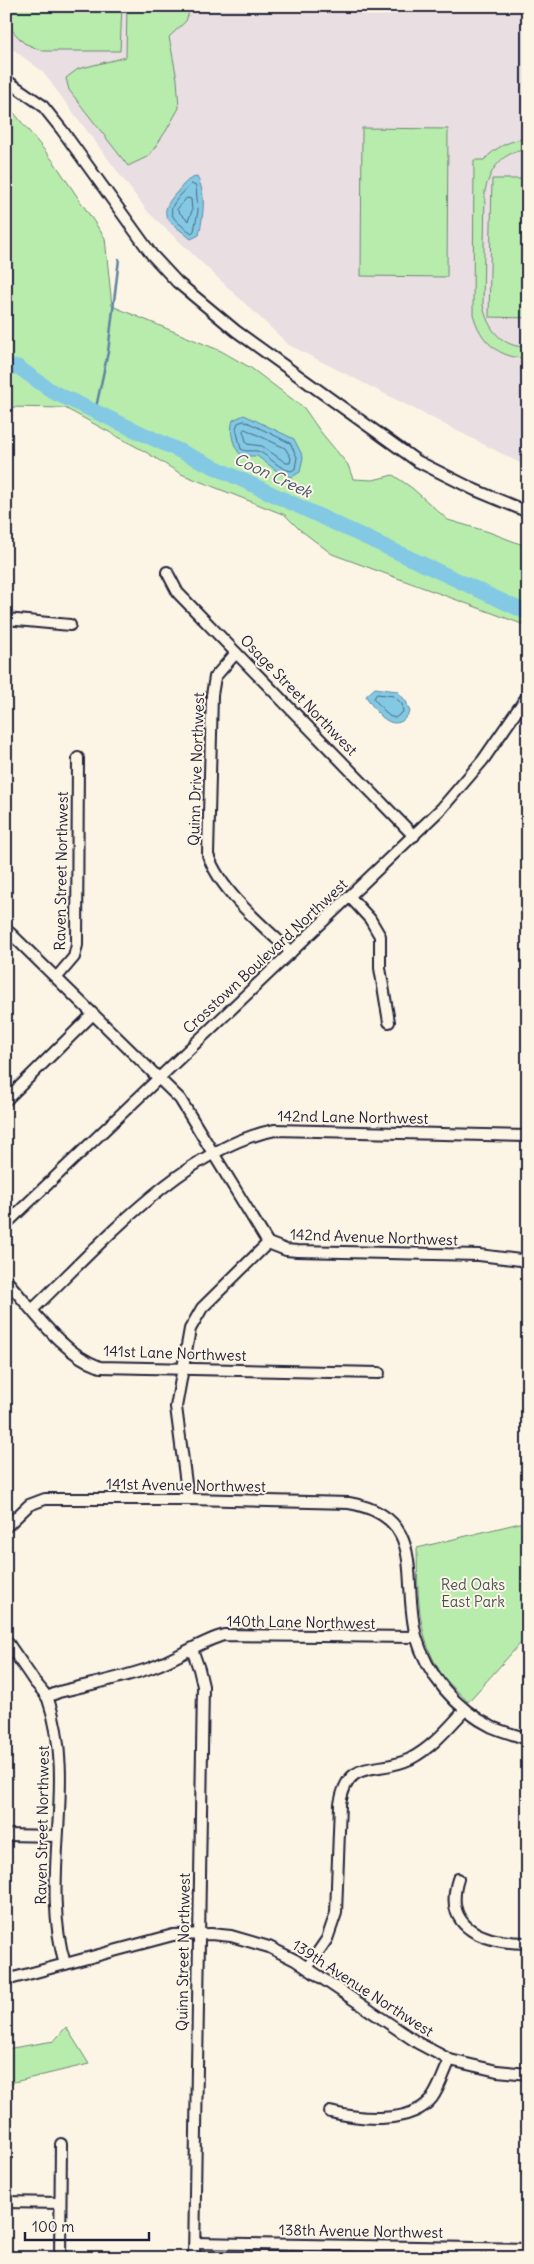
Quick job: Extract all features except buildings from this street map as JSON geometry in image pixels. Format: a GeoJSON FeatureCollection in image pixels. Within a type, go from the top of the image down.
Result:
{"type":"FeatureCollection","features":[{"type":"Feature","properties":{"kind":"street"},"geometry":{"type":"LineString","coordinates":[[6,80],[42,105],[152,255],[177,282],[236,331],[416,462],[475,490],[528,512]]}},
{"type":"Feature","properties":{"kind":"street","name":"Osage Street Northwest"},"geometry":{"type":"LineString","coordinates":[[167,572],[178,593],[414,836]]}},
{"type":"Feature","properties":{"kind":"street"},"geometry":{"type":"LineString","coordinates":[[6,619],[70,625]]}},
{"type":"Feature","properties":{"kind":"street","name":"Quinn Drive Northwest"},"geometry":{"type":"LineString","coordinates":[[236,653],[214,677],[208,855],[213,870],[222,882],[249,912],[291,952]]}},
{"type":"Feature","properties":{"kind":"street","name":"Crosstown Boulevard Northwest"},"geometry":{"type":"LineString","coordinates":[[6,1224],[414,836],[464,784],[528,695]]}},
{"type":"Feature","properties":{"kind":"street","name":"Raven Street Northwest"},"geometry":{"type":"LineString","coordinates":[[57,977],[74,957],[77,945],[78,758]]}},
{"type":"Feature","properties":{"kind":"street"},"geometry":{"type":"LineString","coordinates":[[350,897],[370,918],[380,936],[380,968],[389,1022]]}},
{"type":"Feature","properties":{"kind":"street","name":"142nd Avenue Northwest"},"geometry":{"type":"LineString","coordinates":[[6,929],[57,977],[92,1015],[185,1105],[268,1242],[286,1250],[297,1252],[480,1255],[528,1261]]}},
{"type":"Feature","properties":{"kind":"street"},"geometry":{"type":"LineString","coordinates":[[6,1100],[92,1015]]}},
{"type":"Feature","properties":{"kind":"street","name":"142nd Lane Northwest"},"geometry":{"type":"LineString","coordinates":[[32,1310],[159,1188],[246,1137],[275,1130],[528,1136]]}},
{"type":"Feature","properties":{"kind":"street"},"geometry":{"type":"LineString","coordinates":[[188,1499],[176,1407],[190,1329],[202,1308],[268,1242]]}},
{"type":"Feature","properties":{"kind":"street","name":"141st Lane Northwest"},"geometry":{"type":"LineString","coordinates":[[6,1280],[70,1352],[86,1362],[100,1367],[379,1373]]}},
{"type":"Feature","properties":{"kind":"street","name":"141st Avenue Northwest"},"geometry":{"type":"LineString","coordinates":[[6,1527],[29,1505],[45,1499],[188,1499],[349,1503],[374,1509],[393,1523],[404,1541],[411,1569],[412,1611],[416,1637]]}},
{"type":"Feature","properties":{"kind":"street","name":"140th Lane Northwest"},"geometry":{"type":"LineString","coordinates":[[47,1697],[59,1692],[151,1668],[192,1649],[206,1640],[224,1635],[416,1637]]}},
{"type":"Feature","properties":{"kind":"street"},"geometry":{"type":"LineString","coordinates":[[416,1637],[436,1680],[465,1710],[492,1727],[528,1739]]}},
{"type":"Feature","properties":{"kind":"street","name":"Raven Street Northwest"},"geometry":{"type":"LineString","coordinates":[[6,1640],[47,1697],[59,1743],[59,1806],[55,1906],[58,1939],[65,1964]]}},
{"type":"Feature","properties":{"kind":"street","name":"Quinn Street Northwest"},"geometry":{"type":"LineString","coordinates":[[192,1649],[200,1669],[203,1686],[194,2258]]}},
{"type":"Feature","properties":{"kind":"street"},"geometry":{"type":"LineString","coordinates":[[307,1968],[327,1939],[336,1913],[340,1804],[343,1787],[357,1772],[389,1766],[410,1759],[432,1745],[465,1710]]}},
{"type":"Feature","properties":{"kind":"street"},"geometry":{"type":"LineString","coordinates":[[6,1835],[57,1836]]}},
{"type":"Feature","properties":{"kind":"street"},"geometry":{"type":"LineString","coordinates":[[458,1879],[453,1904],[462,1922],[476,1932],[497,1942],[528,1943]]}},
{"type":"Feature","properties":{"kind":"street","name":"139th Avenue Northwest"},"geometry":{"type":"LineString","coordinates":[[6,1980],[173,1935],[231,1936],[270,1947],[307,1968],[418,2042],[450,2060],[496,2071],[528,2074]]}},
{"type":"Feature","properties":{"kind":"street"},"geometry":{"type":"LineString","coordinates":[[330,2112],[351,2118],[380,2118],[410,2113],[431,2099],[450,2060]]}},
{"type":"Feature","properties":{"kind":"street"},"geometry":{"type":"LineString","coordinates":[[60,2258],[61,2144]]}},
{"type":"Feature","properties":{"kind":"street"},"geometry":{"type":"LineString","coordinates":[[6,2202],[60,2203]]}},
{"type":"Feature","properties":{"kind":"street","name":"138th Avenue Northwest"},"geometry":{"type":"LineString","coordinates":[[195,2243],[528,2249]]}},
{"type":"Feature","properties":{"kind":"shaded area"},"geometry":{"type":"Polygon","coordinates":[[[6,6],[528,6],[528,467],[289,345],[148,212],[42,71],[6,44],[6,6]]]}},
{"type":"Feature","properties":{"kind":"green space"},"geometry":{"type":"Polygon","coordinates":[[[6,6],[122,6],[120,51],[43,51],[24,43],[8,26],[6,22],[6,6]]]}},
{"type":"Feature","properties":{"kind":"green space"},"geometry":{"type":"Polygon","coordinates":[[[127,6],[191,6],[186,21],[169,37],[177,79],[179,108],[149,156],[128,166],[69,90],[66,78],[78,69],[126,57],[127,6]]]}},
{"type":"Feature","properties":{"kind":"green space"},"geometry":{"type":"Polygon","coordinates":[[[6,103],[54,162],[105,238],[112,306],[221,351],[251,368],[304,408],[348,465],[353,479],[373,480],[393,475],[412,488],[448,520],[489,532],[528,547],[528,623],[522,624],[332,554],[299,529],[285,515],[181,474],[144,451],[65,408],[6,407],[6,103]]]}},
{"type":"Feature","properties":{"kind":"green space"},"geometry":{"type":"Polygon","coordinates":[[[362,128],[448,129],[447,277],[361,276],[362,128]]]}},
{"type":"Feature","properties":{"kind":"green space"},"geometry":{"type":"Polygon","coordinates":[[[528,138],[528,150],[511,153],[499,162],[490,175],[485,191],[483,305],[488,321],[497,335],[511,344],[528,347],[528,358],[518,358],[500,352],[492,346],[480,332],[473,314],[474,160],[484,160],[493,151],[504,145],[515,140],[528,138]]]}},
{"type":"Feature","properties":{"kind":"green space"},"geometry":{"type":"Polygon","coordinates":[[[492,179],[528,179],[528,318],[489,317],[492,179]]]}},
{"type":"Feature","properties":{"kind":"green space","name":"Red Oaks East Park"},"geometry":{"type":"Polygon","coordinates":[[[528,1521],[528,1637],[468,1702],[444,1677],[428,1647],[423,1632],[420,1616],[417,1548],[528,1521]]]}},
{"type":"Feature","properties":{"kind":"green space"},"geometry":{"type":"Polygon","coordinates":[[[66,2027],[89,2064],[14,2082],[6,2090],[6,2049],[54,2041],[66,2027]]]}},
{"type":"Feature","properties":{"kind":"water"},"geometry":{"type":"Polygon","coordinates":[[[197,177],[202,191],[203,213],[199,235],[191,239],[167,218],[166,213],[171,200],[182,186],[189,180],[197,177]]]}},
{"type":"Feature","properties":{"kind":"water"},"geometry":{"type":"Polygon","coordinates":[[[244,415],[294,439],[303,457],[300,472],[292,477],[281,474],[257,456],[242,456],[239,453],[234,444],[231,429],[233,420],[244,415]]]}},
{"type":"Feature","properties":{"kind":"water"},"geometry":{"type":"Polygon","coordinates":[[[375,688],[397,691],[406,701],[410,712],[402,721],[391,722],[376,711],[366,696],[375,688]]]}},
{"type":"Feature","properties":{"kind":"waterway"},"geometry":{"type":"LineString","coordinates":[[95,412],[108,352],[119,259]]}},
{"type":"Feature","properties":{"kind":"waterway","name":"Coon Creek"},"geometry":{"type":"LineString","coordinates":[[6,367],[18,367],[53,392],[528,613]]}}]}
